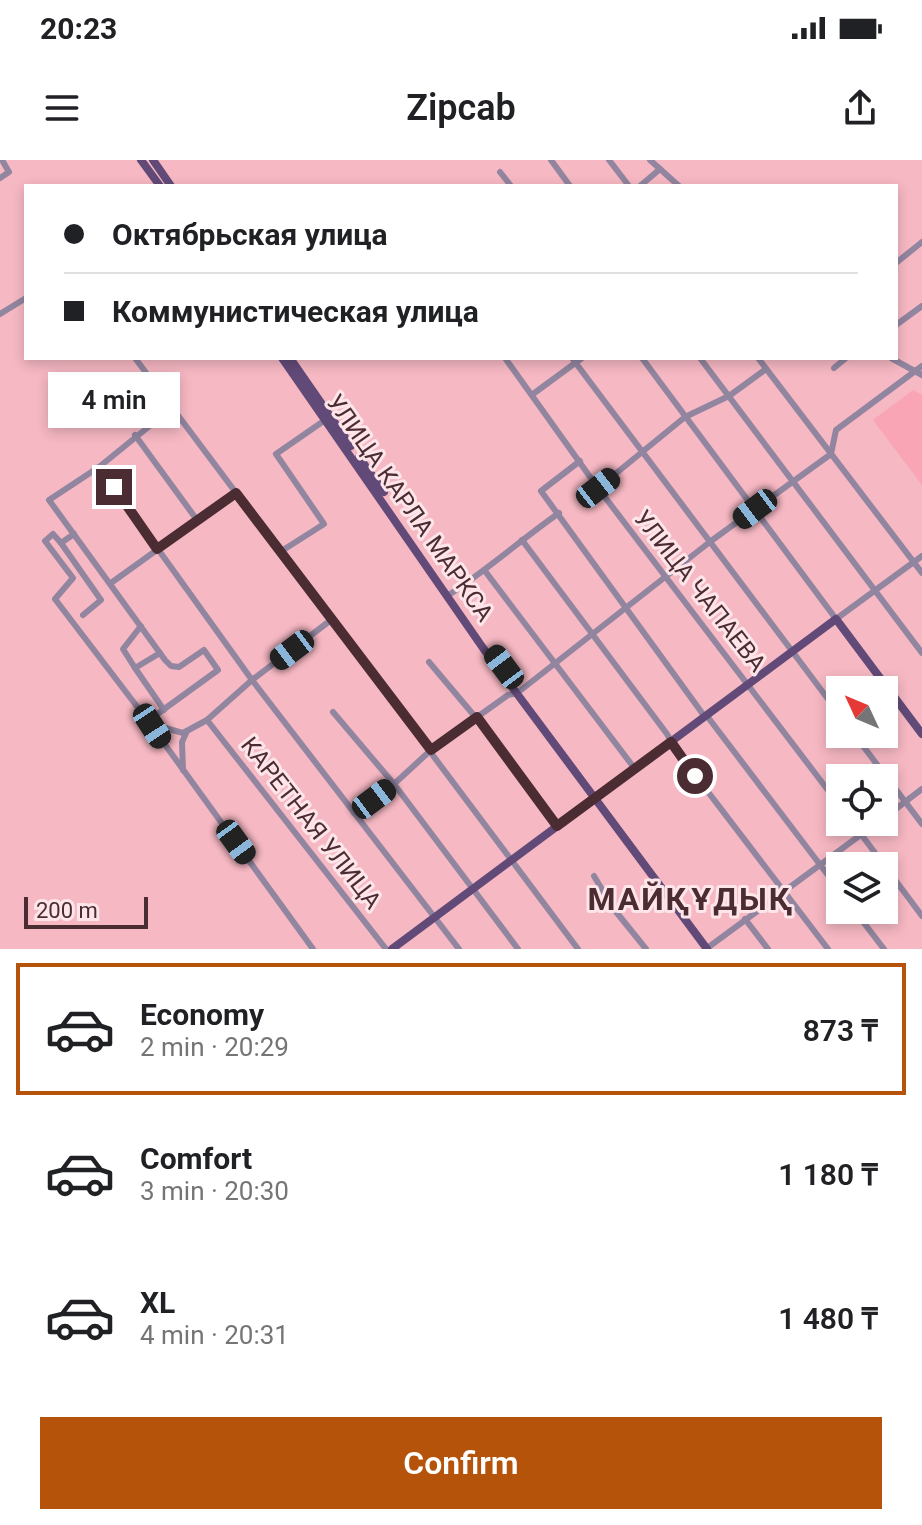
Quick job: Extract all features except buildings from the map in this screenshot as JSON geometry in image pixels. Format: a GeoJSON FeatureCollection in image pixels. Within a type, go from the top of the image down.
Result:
{"type":"FeatureCollection","features":[{"type":"Feature","properties":{"kind":"main road"},"geometry":{"type":"LineString","coordinates":[[141,160],[159,184]]}},
{"type":"Feature","properties":{"kind":"main road"},"geometry":{"type":"LineString","coordinates":[[153,160],[170,184]]}},
{"type":"Feature","properties":{"kind":"main road","name":"УЛИЦА КАРЛА МАРКСА"},"geometry":{"type":"LineString","coordinates":[[284,360],[328,418],[584,783],[597,796],[709,948]]}},
{"type":"Feature","properties":{"kind":"main road","name":"УЛИЦА КАРЛА МАРКСА"},"geometry":{"type":"LineString","coordinates":[[291,360],[446,596],[709,948]]}},
{"type":"Feature","properties":{"kind":"main road"},"geometry":{"type":"LineString","coordinates":[[389,949],[474,890],[836,619],[922,734]]}},
{"type":"Feature","properties":{"kind":"main road"},"geometry":{"type":"LineString","coordinates":[[571,816],[584,798],[584,783]]}},
{"type":"Feature","properties":{"kind":"main road"},"geometry":{"type":"LineString","coordinates":[[571,816],[592,808],[608,814]]}},
{"type":"Feature","properties":{"kind":"street"},"geometry":{"type":"LineString","coordinates":[[0,178],[9,172],[2,160]]}},
{"type":"Feature","properties":{"kind":"street"},"geometry":{"type":"LineString","coordinates":[[551,160],[569,184]]}},
{"type":"Feature","properties":{"kind":"street"},"geometry":{"type":"LineString","coordinates":[[609,160],[627,184]]}},
{"type":"Feature","properties":{"kind":"street"},"geometry":{"type":"LineString","coordinates":[[650,160],[677,184]]}},
{"type":"Feature","properties":{"kind":"street"},"geometry":{"type":"LineString","coordinates":[[642,184],[660,169]]}},
{"type":"Feature","properties":{"kind":"street"},"geometry":{"type":"LineString","coordinates":[[500,172],[509,184]]}},
{"type":"Feature","properties":{"kind":"street"},"geometry":{"type":"LineString","coordinates":[[898,261],[922,242]]}},
{"type":"Feature","properties":{"kind":"street"},"geometry":{"type":"LineString","coordinates":[[0,314],[24,299]]}},
{"type":"Feature","properties":{"kind":"street"},"geometry":{"type":"LineString","coordinates":[[898,324],[922,306]]}},
{"type":"Feature","properties":{"kind":"street"},"geometry":{"type":"LineString","coordinates":[[137,360],[578,949]]}},
{"type":"Feature","properties":{"kind":"street","name":"УЛИЦА ЧАПАЕВА"},"geometry":{"type":"LineString","coordinates":[[507,360],[598,488],[826,787]]}},
{"type":"Feature","properties":{"kind":"street"},"geometry":{"type":"LineString","coordinates":[[533,394],[574,360],[826,696]]}},
{"type":"Feature","properties":{"kind":"street"},"geometry":{"type":"LineString","coordinates":[[643,360],[836,619],[922,556]]}},
{"type":"Feature","properties":{"kind":"street"},"geometry":{"type":"LineString","coordinates":[[702,360],[922,653]]}},
{"type":"Feature","properties":{"kind":"street"},"geometry":{"type":"LineString","coordinates":[[759,360],[922,573]]}},
{"type":"Feature","properties":{"kind":"street"},"geometry":{"type":"LineString","coordinates":[[834,368],[844,360]]}},
{"type":"Feature","properties":{"kind":"street"},"geometry":{"type":"LineString","coordinates":[[895,360],[920,371]]}},
{"type":"Feature","properties":{"kind":"street"},"geometry":{"type":"LineString","coordinates":[[598,488],[685,417],[729,396],[766,369]]}},
{"type":"Feature","properties":{"kind":"street"},"geometry":{"type":"LineString","coordinates":[[354,813],[394,784],[431,750],[508,695],[519,692],[591,632],[831,454],[836,430],[920,371]]}},
{"type":"Feature","properties":{"kind":"street"},"geometry":{"type":"LineString","coordinates":[[154,725],[156,715],[219,672],[204,650],[179,667],[171,666],[49,500],[99,467],[173,407]]}},
{"type":"Feature","properties":{"kind":"street"},"geometry":{"type":"LineString","coordinates":[[280,552],[324,524],[276,456],[328,418]]}},
{"type":"Feature","properties":{"kind":"street"},"geometry":{"type":"LineString","coordinates":[[135,435],[197,520]]}},
{"type":"Feature","properties":{"kind":"street"},"geometry":{"type":"LineString","coordinates":[[580,461],[541,491],[706,717],[826,873]]}},
{"type":"Feature","properties":{"kind":"street"},"geometry":{"type":"LineString","coordinates":[[99,467],[252,680],[459,949]]}},
{"type":"Feature","properties":{"kind":"street"},"geometry":{"type":"LineString","coordinates":[[83,615],[157,549],[236,493]]}},
{"type":"Feature","properties":{"kind":"street"},"geometry":{"type":"LineString","coordinates":[[450,594],[485,571],[559,513]]}},
{"type":"Feature","properties":{"kind":"street"},"geometry":{"type":"LineString","coordinates":[[73,578],[45,541],[53,534],[101,600]]}},
{"type":"Feature","properties":{"kind":"street"},"geometry":{"type":"LineString","coordinates":[[61,543],[74,534]]}},
{"type":"Feature","properties":{"kind":"street"},"geometry":{"type":"LineString","coordinates":[[522,540],[828,949]]}},
{"type":"Feature","properties":{"kind":"street"},"geometry":{"type":"LineString","coordinates":[[77,567],[73,578],[55,599],[154,725],[313,949]]}},
{"type":"Feature","properties":{"kind":"street"},"geometry":{"type":"LineString","coordinates":[[485,571],[635,769]]}},
{"type":"Feature","properties":{"kind":"street"},"geometry":{"type":"LineString","coordinates":[[154,725],[179,733],[207,720],[252,680],[331,620]]}},
{"type":"Feature","properties":{"kind":"street"},"geometry":{"type":"LineString","coordinates":[[141,626],[123,649],[164,710]]}},
{"type":"Feature","properties":{"kind":"street"},"geometry":{"type":"LineString","coordinates":[[135,668],[160,653]]}},
{"type":"Feature","properties":{"kind":"street"},"geometry":{"type":"LineString","coordinates":[[429,662],[477,717],[557,826]]}},
{"type":"Feature","properties":{"kind":"street"},"geometry":{"type":"LineString","coordinates":[[333,712],[394,784],[518,949]]}},
{"type":"Feature","properties":{"kind":"street","name":"КАРЕТНАЯ УЛИЦА"},"geometry":{"type":"LineString","coordinates":[[207,720],[389,949]]}},
{"type":"Feature","properties":{"kind":"street"},"geometry":{"type":"LineString","coordinates":[[183,770],[182,742],[187,731]]}},
{"type":"Feature","properties":{"kind":"street"},"geometry":{"type":"LineString","coordinates":[[865,748],[922,824]]}},
{"type":"Feature","properties":{"kind":"street"},"geometry":{"type":"LineString","coordinates":[[898,808],[922,789]]}},
{"type":"Feature","properties":{"kind":"street"},"geometry":{"type":"LineString","coordinates":[[709,948],[858,836]]}},
{"type":"Feature","properties":{"kind":"street"},"geometry":{"type":"LineString","coordinates":[[862,836],[922,916]]}},
{"type":"Feature","properties":{"kind":"street"},"geometry":{"type":"LineString","coordinates":[[594,876],[613,908],[646,949]]}},
{"type":"Feature","properties":{"kind":"street"},"geometry":{"type":"LineString","coordinates":[[745,919],[768,949]]}},
{"type":"Feature","properties":{"kind":"street"},"geometry":{"type":"LineString","coordinates":[[865,924],[884,949]]}},
{"type":"Feature","properties":{"kind":"shaded area"},"geometry":{"type":"Polygon","coordinates":[[[913,390],[922,395],[922,485],[873,420],[913,390]]]}},
{"type":"Feature","properties":{"kind":"district","name":"МАЙҚҰДЫҚ"},"geometry":{"type":"Point","coordinates":[691,899]}},
{"type":"Feature","properties":{"kind":"route"},"geometry":{"type":"LineString","coordinates":[[114,487],[157,549],[236,493],[431,750],[477,717],[557,826],[671,742],[695,776]]}}]}
